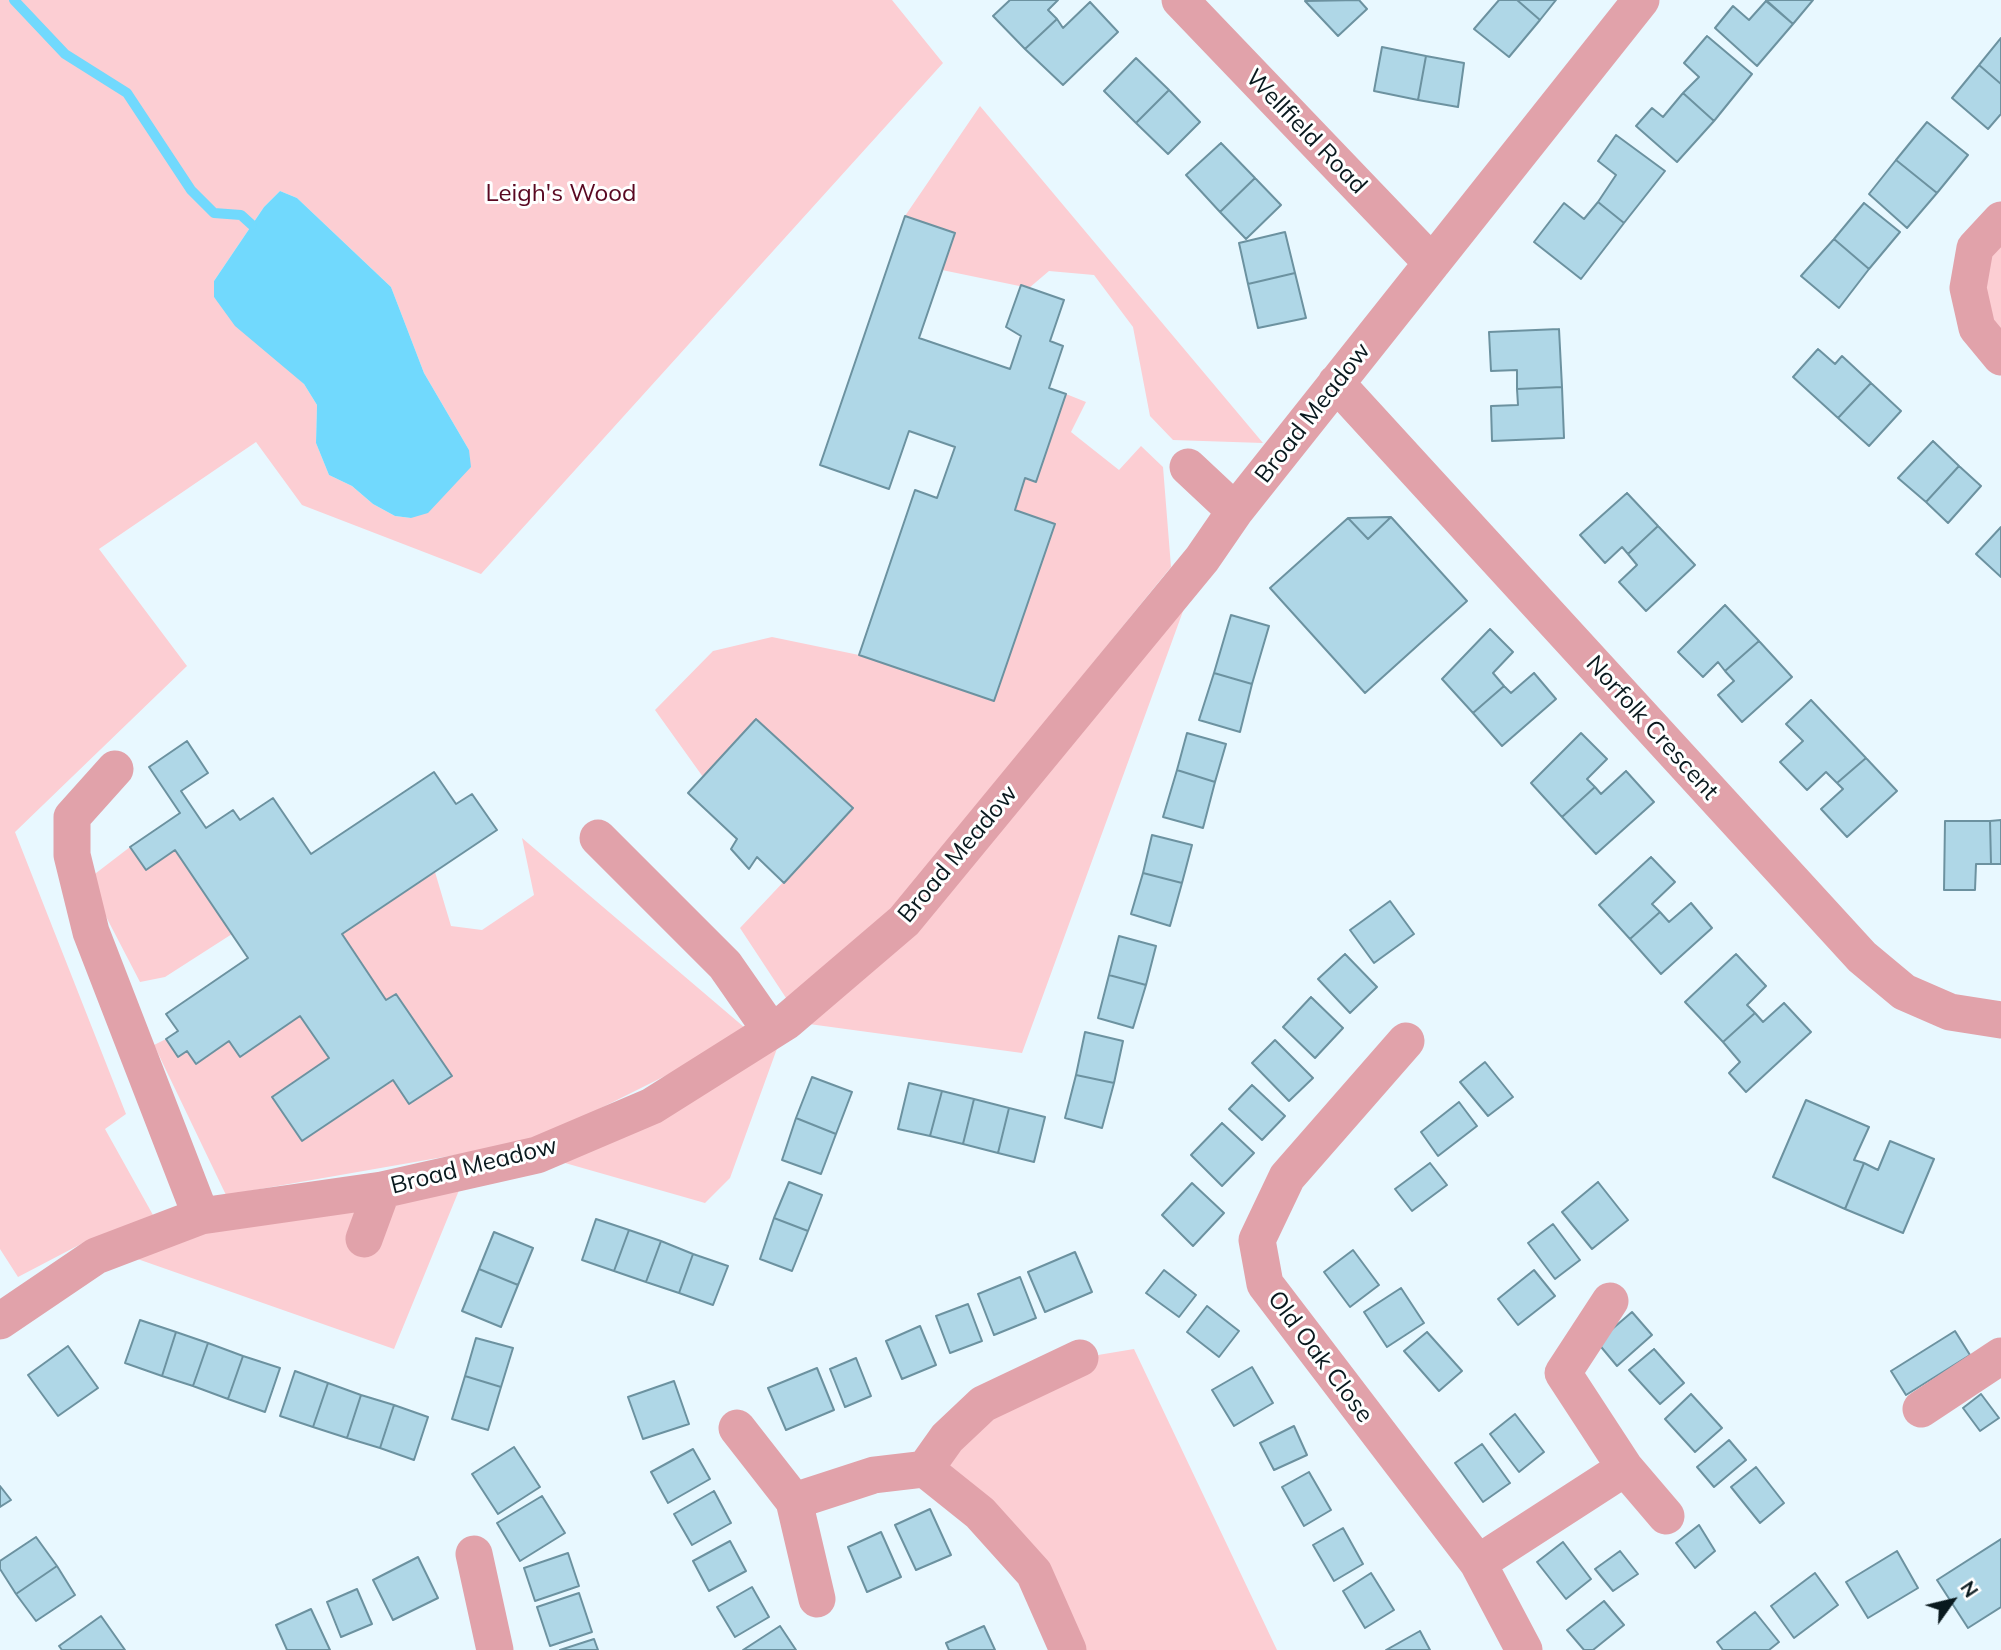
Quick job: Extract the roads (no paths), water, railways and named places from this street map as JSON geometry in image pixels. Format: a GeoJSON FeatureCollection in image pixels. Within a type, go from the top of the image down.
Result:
{"type":"FeatureCollection","features":[{"type":"Feature","properties":{"kind":"street","name":"Wellfield Road"},"geometry":{"type":"LineString","coordinates":[[1180,0],[1432,263]]}},
{"type":"Feature","properties":{"kind":"street","name":"Broad Meadow"},"geometry":{"type":"LineString","coordinates":[[0,1321],[96,1256],[201,1216],[382,1190],[537,1155],[652,1105],[771,1031],[904,921],[1202,559],[1235,511],[1641,0]]}},
{"type":"Feature","properties":{"kind":"street"},"geometry":{"type":"LineString","coordinates":[[2001,220],[1975,248],[1968,288],[1977,328],[2001,357]]}},
{"type":"Feature","properties":{"kind":"street","name":"Norfolk Crescent"},"geometry":{"type":"LineString","coordinates":[[1336,383],[1862,957],[1904,992],[1950,1012],[2001,1020]]}},
{"type":"Feature","properties":{"kind":"street"},"geometry":{"type":"LineString","coordinates":[[1188,467],[1235,511]]}},
{"type":"Feature","properties":{"kind":"street"},"geometry":{"type":"LineString","coordinates":[[115,769],[72,817],[72,855],[91,932],[201,1216]]}},
{"type":"Feature","properties":{"kind":"street"},"geometry":{"type":"LineString","coordinates":[[598,838],[725,965],[771,1031]]}},
{"type":"Feature","properties":{"kind":"street","name":"Old Oak Close"},"geometry":{"type":"LineString","coordinates":[[1406,1041],[1287,1177],[1257,1240],[1265,1284],[1478,1563],[1524,1650]]}},
{"type":"Feature","properties":{"kind":"street"},"geometry":{"type":"LineString","coordinates":[[364,1239],[382,1190]]}},
{"type":"Feature","properties":{"kind":"street"},"geometry":{"type":"LineString","coordinates":[[1610,1301],[1563,1373],[1625,1468],[1667,1516]]}},
{"type":"Feature","properties":{"kind":"street"},"geometry":{"type":"LineString","coordinates":[[1921,1409],[2001,1356]]}},
{"type":"Feature","properties":{"kind":"street"},"geometry":{"type":"LineString","coordinates":[[925,1469],[947,1438],[984,1404],[1080,1358]]}},
{"type":"Feature","properties":{"kind":"street"},"geometry":{"type":"LineString","coordinates":[[737,1429],[794,1501],[817,1599]]}},
{"type":"Feature","properties":{"kind":"street"},"geometry":{"type":"LineString","coordinates":[[1478,1563],[1625,1468]]}},
{"type":"Feature","properties":{"kind":"street"},"geometry":{"type":"LineString","coordinates":[[794,1501],[874,1475],[925,1469],[980,1513],[1034,1573],[1068,1650]]}},
{"type":"Feature","properties":{"kind":"street"},"geometry":{"type":"LineString","coordinates":[[474,1554],[495,1650]]}},
{"type":"Feature","properties":{"kind":"water"},"geometry":{"type":"Polygon","coordinates":[[[280,191],[297,198],[391,287],[424,373],[469,450],[471,467],[428,513],[411,518],[395,516],[373,504],[352,486],[329,475],[316,443],[317,405],[304,384],[235,326],[214,297],[214,281],[264,207],[280,191]]]}},
{"type":"Feature","properties":{"kind":"waterway"},"geometry":{"type":"LineString","coordinates":[[14,0],[65,54],[127,93],[191,190],[214,213],[241,215],[252,225]]}},
{"type":"Feature","properties":{"kind":"park label","name":"Leigh's Wood"},"geometry":{"type":"Point","coordinates":[561,194]}}]}
